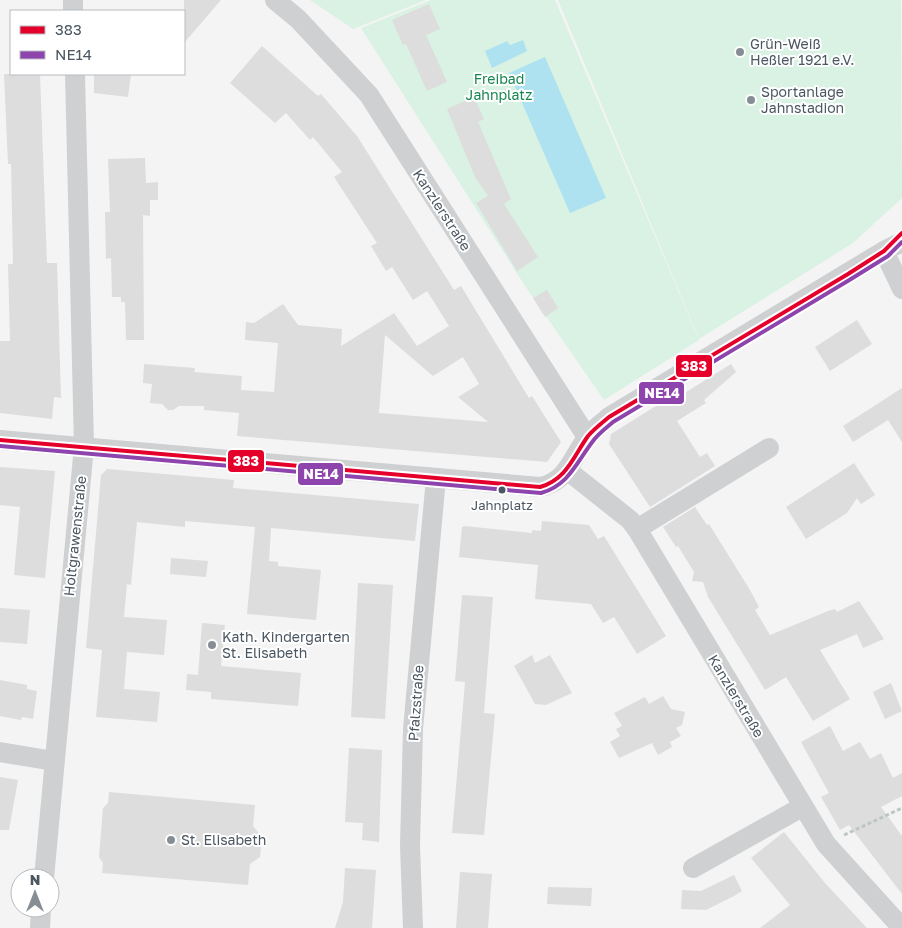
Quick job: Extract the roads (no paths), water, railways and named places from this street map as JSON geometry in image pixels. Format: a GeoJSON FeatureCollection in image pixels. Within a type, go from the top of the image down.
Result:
{"type":"FeatureCollection","features":[{"type":"Feature","properties":{"kind":"street","name":"Kanzlerstraße"},"geometry":{"type":"LineString","coordinates":[[275,0],[298,19],[369,95],[587,437]]}},
{"type":"Feature","properties":{"kind":"street","name":"Holtgrawenstraße"},"geometry":{"type":"LineString","coordinates":[[45,868],[84,446],[75,75]]}},
{"type":"Feature","properties":{"kind":"street"},"geometry":{"type":"LineString","coordinates":[[884,251],[902,233]]}},
{"type":"Feature","properties":{"kind":"street"},"geometry":{"type":"LineString","coordinates":[[0,440],[540,487],[557,482],[567,470],[587,437],[609,417],[884,251],[902,242]]}},
{"type":"Feature","properties":{"kind":"street"},"geometry":{"type":"LineString","coordinates":[[884,251],[902,289]]}},
{"type":"Feature","properties":{"kind":"street"},"geometry":{"type":"LineString","coordinates":[[637,529],[769,448]]}},
{"type":"Feature","properties":{"kind":"street","name":"Kanzlerstraße"},"geometry":{"type":"LineString","coordinates":[[567,470],[630,520],[637,529],[802,807],[826,844],[902,928]]}},
{"type":"Feature","properties":{"kind":"street","name":"Pfalzstraße"},"geometry":{"type":"LineString","coordinates":[[413,928],[410,846],[413,729],[436,478]]}},
{"type":"Feature","properties":{"kind":"street"},"geometry":{"type":"LineString","coordinates":[[0,752],[54,761]]}},
{"type":"Feature","properties":{"kind":"street"},"geometry":{"type":"LineString","coordinates":[[693,868],[802,807]]}},
{"type":"Feature","properties":{"kind":"water"},"geometry":{"type":"Polygon","coordinates":[[[523,40],[527,51],[492,68],[485,51],[507,41],[510,45],[523,40]]]}},
{"type":"Feature","properties":{"kind":"water"},"geometry":{"type":"Polygon","coordinates":[[[545,57],[606,198],[570,213],[509,73],[545,57]]]}},
{"type":"Feature","properties":{"kind":"place","name":"Grün-Weiß Heßler 1921 e.V."},"geometry":{"type":"Point","coordinates":[740,52]}},
{"type":"Feature","properties":{"kind":"place","name":"Sportanlage Jahnstadion"},"geometry":{"type":"Point","coordinates":[751,100]}},
{"type":"Feature","properties":{"kind":"place","name":"Jahnplatz"},"geometry":{"type":"Point","coordinates":[502,490]}},
{"type":"Feature","properties":{"kind":"place","name":"Kath. Kindergarten St. Elisabeth"},"geometry":{"type":"Point","coordinates":[212,645]}},
{"type":"Feature","properties":{"kind":"place","name":"St. Elisabeth"},"geometry":{"type":"Point","coordinates":[171,840]}},
{"type":"Feature","properties":{"kind":"park label","name":"Freibad Jahnplatz"},"geometry":{"type":"Point","coordinates":[499,88]}}]}
